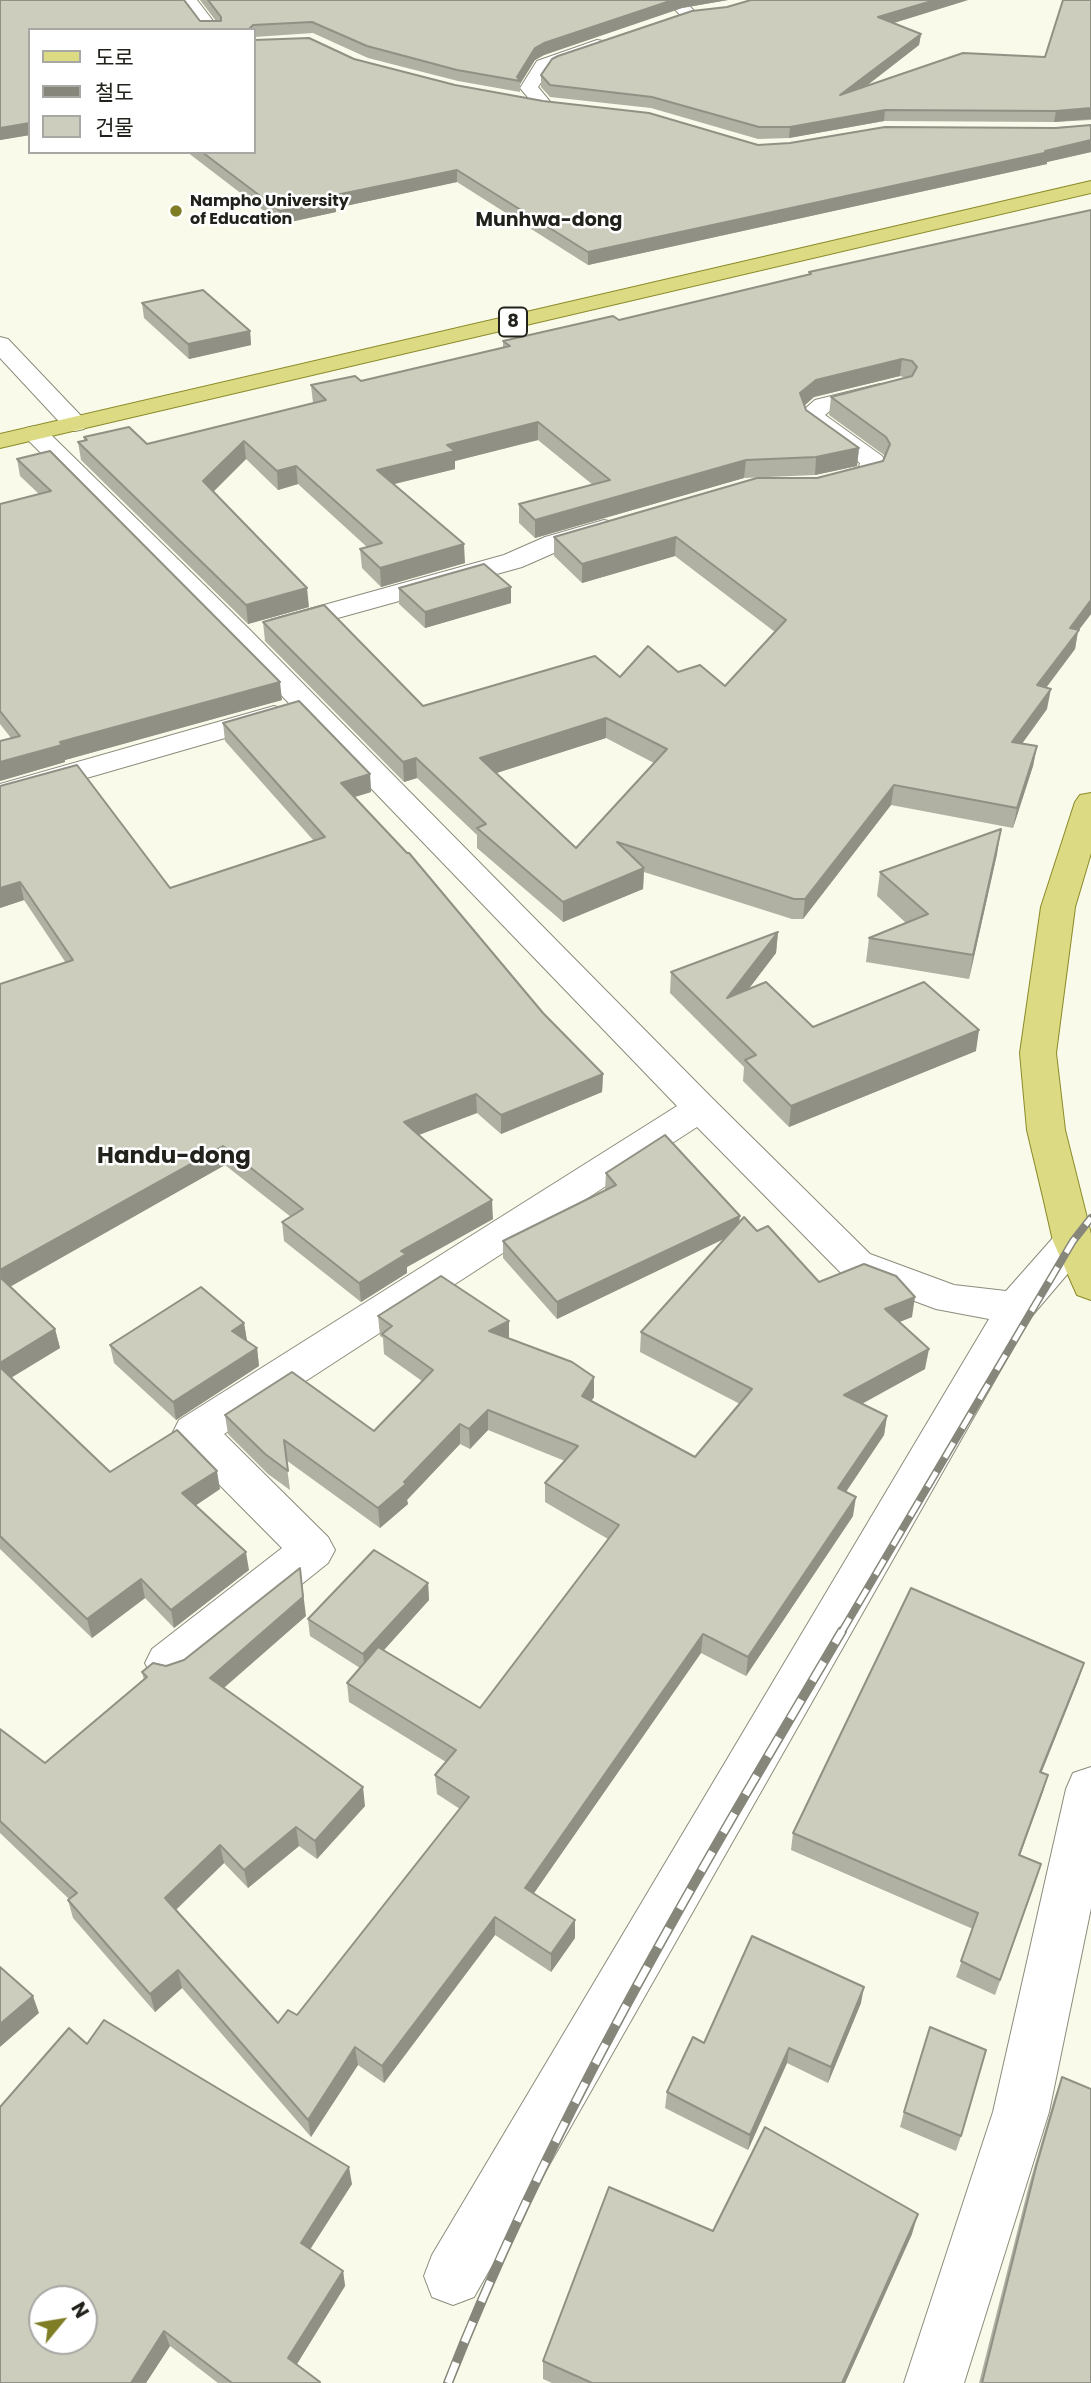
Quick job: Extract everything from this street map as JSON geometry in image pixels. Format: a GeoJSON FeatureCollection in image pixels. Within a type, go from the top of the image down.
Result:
{"type":"FeatureCollection","features":[{"type":"Feature","properties":{"kind":"main road","name":"8"},"geometry":{"type":"LineString","coordinates":[[0,441],[1091,187]]}},
{"type":"Feature","properties":{"kind":"main road"},"geometry":{"type":"LineString","coordinates":[[1091,802],[1058,907],[1038,1053],[1046,1130],[1073,1241],[1091,1285]]}},
{"type":"Feature","properties":{"kind":"street"},"geometry":{"type":"LineString","coordinates":[[188,0],[210,28]]}},
{"type":"Feature","properties":{"kind":"street"},"geometry":{"type":"LineString","coordinates":[[666,21],[698,13],[674,0]]}},
{"type":"Feature","properties":{"kind":"street"},"geometry":{"type":"LineString","coordinates":[[510,98],[552,105],[529,88],[543,65],[609,39]]}},
{"type":"Feature","properties":{"kind":"street"},"geometry":{"type":"LineString","coordinates":[[0,344],[75,424]]}},
{"type":"Feature","properties":{"kind":"street"},"geometry":{"type":"LineString","coordinates":[[802,486],[843,481],[871,472],[873,461],[815,421],[812,413],[823,405],[901,386]]}},
{"type":"Feature","properties":{"kind":"street"},"geometry":{"type":"LineString","coordinates":[[36,433],[241,637],[700,1108],[856,1264],[950,1299],[1016,1307]]}},
{"type":"Feature","properties":{"kind":"street"},"geometry":{"type":"LineString","coordinates":[[241,637],[513,561],[554,543],[634,520]]}},
{"type":"Feature","properties":{"kind":"street"},"geometry":{"type":"LineString","coordinates":[[0,794],[307,705]]}},
{"type":"Feature","properties":{"kind":"street"},"geometry":{"type":"LineString","coordinates":[[169,1663],[312,1550],[194,1432],[700,1108]]}},
{"type":"Feature","properties":{"kind":"street"},"geometry":{"type":"LineString","coordinates":[[453,2276],[1016,1307],[1073,1241]]}},
{"type":"Feature","properties":{"kind":"street"},"geometry":{"type":"LineString","coordinates":[[934,2383],[1021,2112],[1091,1788]]}},
{"type":"Feature","properties":{"kind":"building"},"geometry":{"type":"Polygon","coordinates":[[[0,0],[184,0],[200,21],[221,21],[221,17],[208,0],[673,0],[544,43],[535,48],[517,77],[520,81],[457,70],[367,46],[312,22],[253,25],[250,28],[28,28],[28,123],[0,128],[0,0]]]}},
{"type":"Feature","properties":{"kind":"building"},"geometry":{"type":"Polygon","coordinates":[[[751,0],[935,0],[878,17],[921,34],[840,95],[963,53],[1045,57],[1063,0],[1091,0],[1091,108],[1056,111],[885,110],[790,127],[759,127],[652,97],[550,85],[541,75],[552,59],[558,56],[692,11],[727,7],[751,0]]]}},
{"type":"Feature","properties":{"kind":"building"},"geometry":{"type":"Polygon","coordinates":[[[309,38],[354,59],[455,85],[543,101],[649,113],[758,145],[790,143],[885,127],[1056,128],[1091,125],[1091,140],[1045,151],[1049,152],[588,252],[457,170],[331,196],[335,200],[280,211],[205,154],[256,154],[256,40],[309,38]]]}},
{"type":"Feature","properties":{"kind":"building"},"geometry":{"type":"Polygon","coordinates":[[[1091,210],[1091,600],[1070,628],[1079,630],[1037,685],[1051,689],[1012,742],[1037,746],[1017,808],[894,785],[805,899],[794,899],[617,842],[644,868],[563,902],[477,828],[486,824],[416,758],[403,762],[263,622],[324,605],[423,706],[595,656],[620,677],[648,646],[678,672],[700,665],[725,686],[786,620],[676,537],[582,564],[554,537],[757,478],[817,478],[883,461],[890,444],[886,437],[831,397],[912,376],[917,367],[912,361],[902,359],[816,380],[800,393],[806,410],[859,448],[816,457],[746,460],[535,520],[519,504],[610,480],[538,422],[447,445],[455,451],[377,470],[464,544],[380,568],[360,549],[382,543],[296,466],[277,471],[244,441],[203,481],[307,588],[246,605],[78,442],[87,440],[84,437],[129,427],[147,444],[326,400],[311,385],[355,376],[361,381],[510,346],[503,341],[613,316],[619,320],[811,274],[809,272],[1091,210]],[[606,718],[480,758],[576,848],[667,749],[606,718]]]}},
{"type":"Feature","properties":{"kind":"building"},"geometry":{"type":"Polygon","coordinates":[[[203,290],[250,331],[188,344],[142,303],[203,290]]]}},
{"type":"Feature","properties":{"kind":"building"},"geometry":{"type":"Polygon","coordinates":[[[50,451],[280,682],[60,742],[62,745],[0,762],[0,741],[20,736],[0,711],[0,504],[51,491],[17,459],[50,451]]]}},
{"type":"Feature","properties":{"kind":"building"},"geometry":{"type":"Polygon","coordinates":[[[484,564],[511,587],[425,612],[399,588],[484,564]]]}},
{"type":"Feature","properties":{"kind":"building"},"geometry":{"type":"Polygon","coordinates":[[[299,701],[370,774],[341,783],[409,853],[543,1013],[603,1074],[501,1115],[476,1094],[404,1122],[492,1200],[401,1251],[406,1254],[359,1283],[282,1222],[303,1209],[223,1146],[0,1270],[0,984],[73,960],[20,882],[0,888],[0,786],[77,765],[170,888],[325,837],[223,723],[299,701]]]}},
{"type":"Feature","properties":{"kind":"building"},"geometry":{"type":"Polygon","coordinates":[[[1001,829],[973,955],[869,938],[928,914],[880,872],[1001,829]]]}},
{"type":"Feature","properties":{"kind":"building"},"geometry":{"type":"Polygon","coordinates":[[[778,932],[727,998],[766,982],[813,1027],[924,982],[979,1030],[791,1106],[745,1060],[756,1055],[671,972],[778,932]]]}},
{"type":"Feature","properties":{"kind":"building"},"geometry":{"type":"Polygon","coordinates":[[[665,1135],[740,1216],[557,1302],[503,1241],[616,1185],[606,1173],[665,1135]]]}},
{"type":"Feature","properties":{"kind":"building"},"geometry":{"type":"Polygon","coordinates":[[[744,1217],[757,1231],[768,1226],[819,1282],[864,1264],[896,1276],[915,1297],[885,1309],[929,1349],[844,1395],[887,1416],[838,1488],[856,1497],[748,1657],[703,1634],[525,1888],[575,1920],[551,1954],[495,1917],[382,2066],[355,2047],[308,2120],[178,1970],[150,1994],[68,1900],[77,1893],[0,1821],[0,1729],[45,1763],[147,1677],[142,1672],[153,1663],[166,1666],[184,1660],[300,1568],[303,1597],[210,1678],[363,1787],[315,1841],[296,1827],[244,1870],[220,1845],[165,1898],[278,2023],[288,2010],[297,2015],[469,1797],[435,1775],[456,1750],[347,1683],[378,1647],[480,1708],[619,1525],[545,1483],[578,1446],[488,1410],[469,1429],[460,1424],[404,1482],[406,1484],[378,1508],[284,1440],[288,1471],[265,1454],[225,1415],[292,1372],[374,1431],[433,1370],[382,1334],[392,1326],[378,1316],[441,1276],[509,1321],[489,1331],[572,1362],[594,1377],[582,1396],[695,1457],[752,1389],[641,1332],[744,1217]]]}},
{"type":"Feature","properties":{"kind":"building"},"geometry":{"type":"Polygon","coordinates":[[[0,1277],[55,1329],[0,1363],[0,1277]]]}},
{"type":"Feature","properties":{"kind":"building"},"geometry":{"type":"Polygon","coordinates":[[[201,1287],[244,1323],[232,1331],[257,1348],[173,1402],[110,1345],[201,1287]]]}},
{"type":"Feature","properties":{"kind":"building"},"geometry":{"type":"Polygon","coordinates":[[[0,1367],[110,1472],[177,1430],[217,1471],[182,1493],[246,1552],[171,1610],[141,1579],[87,1619],[0,1536],[0,1367]]]}},
{"type":"Feature","properties":{"kind":"building"},"geometry":{"type":"Polygon","coordinates":[[[374,1550],[428,1583],[363,1654],[308,1619],[374,1550]]]}},
{"type":"Feature","properties":{"kind":"building"},"geometry":{"type":"Polygon","coordinates":[[[911,1588],[1084,1663],[1040,1772],[1048,1775],[1019,1855],[1041,1864],[1000,1980],[961,1961],[978,1913],[793,1833],[911,1588]]]}},
{"type":"Feature","properties":{"kind":"building"},"geometry":{"type":"Polygon","coordinates":[[[752,1936],[864,1987],[831,2067],[789,2048],[750,2135],[667,2092],[693,2037],[704,2043],[752,1936]]]}},
{"type":"Feature","properties":{"kind":"building"},"geometry":{"type":"Polygon","coordinates":[[[0,1967],[33,1996],[0,2024],[0,1967]]]}},
{"type":"Feature","properties":{"kind":"building"},"geometry":{"type":"Polygon","coordinates":[[[104,2020],[349,2167],[301,2243],[343,2271],[288,2358],[320,2383],[232,2383],[164,2331],[131,2383],[0,2383],[0,2107],[69,2028],[87,2044],[104,2020]]]}},
{"type":"Feature","properties":{"kind":"building"},"geometry":{"type":"Polygon","coordinates":[[[930,2027],[986,2050],[961,2136],[904,2112],[930,2027]]]}},
{"type":"Feature","properties":{"kind":"building"},"geometry":{"type":"Polygon","coordinates":[[[1062,2077],[1091,2089],[1091,2383],[982,2383],[1036,2167],[1062,2077]]]}},
{"type":"Feature","properties":{"kind":"building"},"geometry":{"type":"Polygon","coordinates":[[[765,2127],[918,2214],[842,2383],[592,2383],[543,2361],[609,2187],[713,2231],[765,2127]]]}},
{"type":"Feature","properties":{"kind":"railway"},"geometry":{"type":"LineString","coordinates":[[841,1633],[1073,1241],[1091,1218]]}},
{"type":"Feature","properties":{"kind":"railway"},"geometry":{"type":"LineString","coordinates":[[448,2383],[533,2188],[580,2093],[681,1906],[842,1631]]}},
{"type":"Feature","properties":{"kind":"place","name":"Nampho University of Education"},"geometry":{"type":"Point","coordinates":[176,211]}},
{"type":"Feature","properties":{"kind":"district","name":"Munhwa-dong"},"geometry":{"type":"Point","coordinates":[549,221]}},
{"type":"Feature","properties":{"kind":"district","name":"Handu-dong"},"geometry":{"type":"Point","coordinates":[174,1157]}}]}
